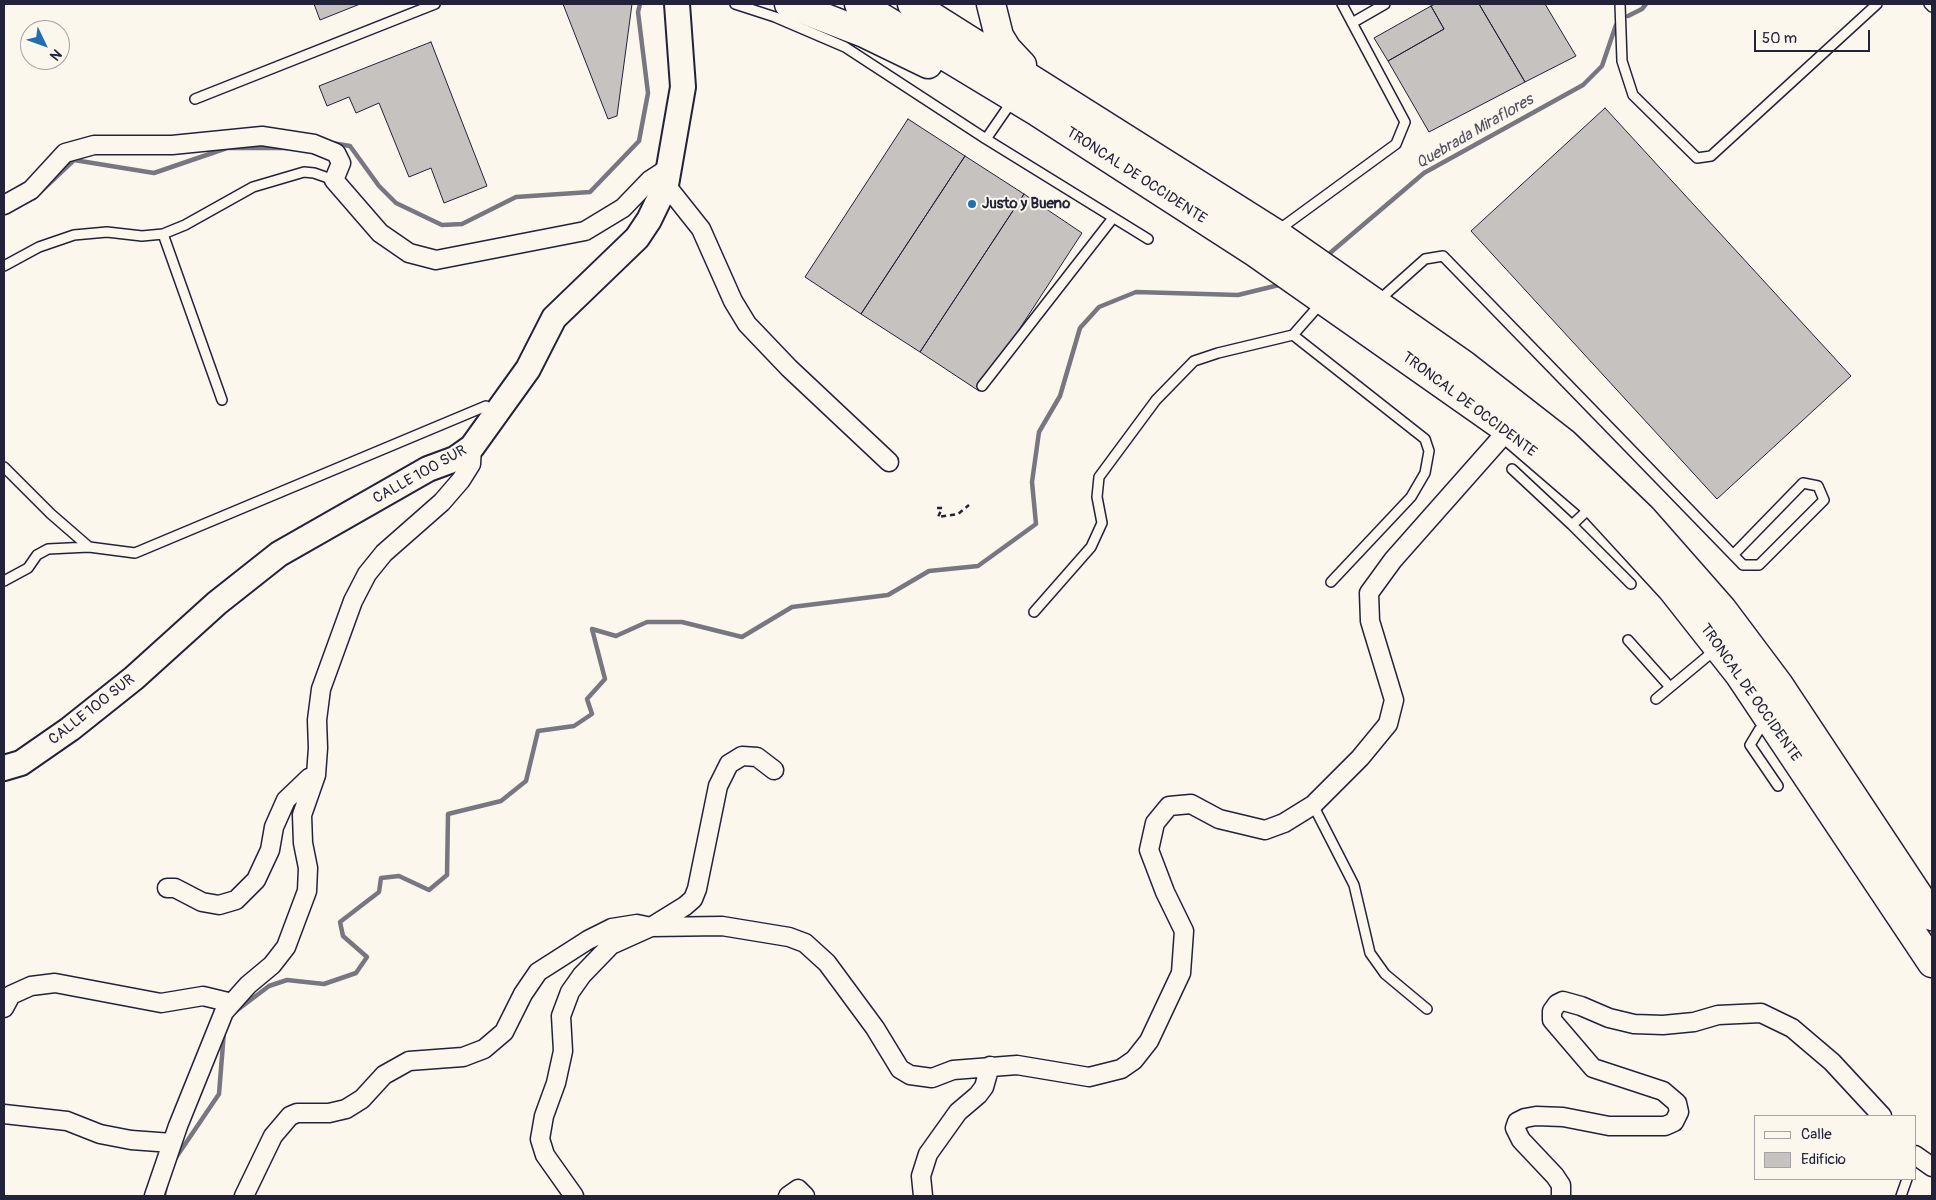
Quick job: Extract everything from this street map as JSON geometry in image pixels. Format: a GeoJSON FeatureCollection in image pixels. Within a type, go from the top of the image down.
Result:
{"type":"FeatureCollection","features":[{"type":"Feature","properties":{"kind":"highway"},"geometry":{"type":"LineString","coordinates":[[789,4],[864,33],[920,60],[1124,169]]}},
{"type":"Feature","properties":{"kind":"highway","name":"TRONCAL DE OCCIDENTE"},"geometry":{"type":"LineString","coordinates":[[859,4],[1036,111],[1256,253],[1508,430],[1594,504],[1672,589],[1720,647],[1772,721],[1932,963]]}},
{"type":"Feature","properties":{"kind":"highway","name":"TRONCAL DE OCCIDENTE"},"geometry":{"type":"LineString","coordinates":[[912,4],[1275,232],[1522,408],[1605,481],[1669,547],[1722,609],[1758,656],[1932,916]]}},
{"type":"Feature","properties":{"kind":"highway"},"geometry":{"type":"LineString","coordinates":[[991,4],[999,36],[1007,49],[1054,92]]}},
{"type":"Feature","properties":{"kind":"street","name":"CALLE 100 SUR"},"geometry":{"type":"LineString","coordinates":[[4,768],[21,763],[70,728],[134,678],[217,604],[279,554],[428,469],[455,459],[472,447],[528,369],[554,318],[637,238],[649,220],[668,176],[683,87],[677,4]]}},
{"type":"Feature","properties":{"kind":"street"},"geometry":{"type":"LineString","coordinates":[[4,205],[31,190],[65,153],[94,145],[172,145],[262,136],[314,144],[340,157],[340,170],[334,180],[389,241],[410,253],[436,260],[585,232],[623,208],[650,180],[668,176],[700,229],[733,301],[747,324],[788,368],[889,462]]}},
{"type":"Feature","properties":{"kind":"street"},"geometry":{"type":"LineString","coordinates":[[244,1196],[277,1128],[290,1116],[297,1113],[330,1113],[346,1109],[362,1099],[384,1075],[409,1061],[463,1057],[484,1049],[504,1032],[523,994],[538,972],[588,940],[612,928],[637,924],[651,926],[722,926],[789,936],[805,944],[827,964],[875,1028],[900,1069],[915,1076],[932,1078],[953,1070],[1017,1065],[1089,1077],[1121,1069],[1134,1060],[1149,1041],[1181,974],[1184,930],[1165,892],[1149,850],[1155,823],[1170,806],[1191,804],[1219,819],[1265,830],[1284,823],[1313,805],[1360,758],[1388,724],[1394,700],[1370,621],[1369,593],[1393,560],[1508,430]]}},
{"type":"Feature","properties":{"kind":"street"},"geometry":{"type":"LineString","coordinates":[[154,1196],[172,1143],[224,1012],[248,985],[272,965],[286,946],[307,891],[308,868],[302,843],[302,816],[316,775],[318,748],[316,720],[321,689],[352,601],[367,574],[384,553],[442,502],[461,480],[471,464],[472,447]]}},
{"type":"Feature","properties":{"kind":"street"},"geometry":{"type":"LineString","coordinates":[[574,1196],[545,1155],[540,1139],[544,1116],[556,1083],[563,1051],[562,1016],[570,992],[582,975],[611,945],[651,926],[693,899],[697,889],[718,786],[729,764],[742,756],[757,757],[774,770]]}},
{"type":"Feature","properties":{"kind":"street"},"geometry":{"type":"LineString","coordinates":[[167,888],[175,888],[210,905],[227,904],[243,894],[260,872],[270,850],[277,820],[286,800],[309,778],[316,775]]}},
{"type":"Feature","properties":{"kind":"street"},"geometry":{"type":"LineString","coordinates":[[4,1008],[11,994],[31,986],[55,983],[161,1003],[203,996],[232,1002]]}},
{"type":"Feature","properties":{"kind":"street"},"geometry":{"type":"LineString","coordinates":[[1561,1196],[1561,1185],[1555,1176],[1521,1140],[1515,1128],[1517,1122],[1536,1116],[1563,1117],[1609,1126],[1665,1126],[1674,1122],[1679,1112],[1677,1104],[1663,1091],[1611,1076],[1593,1068],[1552,1020],[1552,1011],[1557,1004],[1563,1001],[1610,1018],[1644,1024],[1663,1025],[1694,1022],[1718,1015],[1761,1013],[1792,1028],[1832,1062],[1881,1115]]}},
{"type":"Feature","properties":{"kind":"street"},"geometry":{"type":"LineString","coordinates":[[923,1196],[921,1176],[928,1154],[958,1112],[978,1095],[984,1087],[990,1066]]}},
{"type":"Feature","properties":{"kind":"street"},"geometry":{"type":"LineString","coordinates":[[4,1114],[68,1121],[100,1134],[131,1140],[172,1143]]}},
{"type":"Feature","properties":{"kind":"street"},"geometry":{"type":"LineString","coordinates":[[1916,1158],[1932,1167]]}},
{"type":"Feature","properties":{"kind":"street"},"geometry":{"type":"LineString","coordinates":[[788,1196],[798,1189],[804,1196]]}},
{"type":"Feature","properties":{"kind":"lane"},"geometry":{"type":"LineString","coordinates":[[195,99],[436,4]]}},
{"type":"Feature","properties":{"kind":"lane"},"geometry":{"type":"LineString","coordinates":[[735,4],[775,17],[845,47],[986,139],[1148,239]]}},
{"type":"Feature","properties":{"kind":"lane"},"geometry":{"type":"LineString","coordinates":[[1275,232],[1396,144],[1405,122],[1342,4]]}},
{"type":"Feature","properties":{"kind":"lane"},"geometry":{"type":"LineString","coordinates":[[1352,23],[1385,4]]}},
{"type":"Feature","properties":{"kind":"lane"},"geometry":{"type":"LineString","coordinates":[[1620,4],[1622,61],[1633,95],[1697,158],[1710,156],[1877,4]]}},
{"type":"Feature","properties":{"kind":"lane"},"geometry":{"type":"LineString","coordinates":[[1929,4],[1932,7]]}},
{"type":"Feature","properties":{"kind":"lane"},"geometry":{"type":"LineString","coordinates":[[986,139],[1008,107]]}},
{"type":"Feature","properties":{"kind":"lane"},"geometry":{"type":"LineString","coordinates":[[4,266],[39,248],[74,235],[106,232],[142,236],[163,234],[185,225],[253,187],[304,172],[314,173],[334,180]]}},
{"type":"Feature","properties":{"kind":"lane"},"geometry":{"type":"LineString","coordinates":[[982,386],[1113,218]]}},
{"type":"Feature","properties":{"kind":"lane"},"geometry":{"type":"LineString","coordinates":[[163,234],[222,400]]}},
{"type":"Feature","properties":{"kind":"lane"},"geometry":{"type":"LineString","coordinates":[[1376,303],[1424,259],[1443,256],[1733,555],[1743,565],[1759,565],[1824,500],[1818,486],[1803,483],[1733,555]]}},
{"type":"Feature","properties":{"kind":"lane"},"geometry":{"type":"LineString","coordinates":[[1034,612],[1091,547],[1102,523],[1097,497],[1099,477],[1156,400],[1194,361],[1218,353],[1293,335],[1323,300]]}},
{"type":"Feature","properties":{"kind":"lane"},"geometry":{"type":"LineString","coordinates":[[1293,335],[1426,438],[1429,450],[1425,473],[1411,497],[1332,582]]}},
{"type":"Feature","properties":{"kind":"lane"},"geometry":{"type":"LineString","coordinates":[[4,581],[28,568],[37,555],[48,549],[89,547],[135,553],[486,406]]}},
{"type":"Feature","properties":{"kind":"lane"},"geometry":{"type":"LineString","coordinates":[[4,467],[51,514],[89,547]]}},
{"type":"Feature","properties":{"kind":"lane"},"geometry":{"type":"LineString","coordinates":[[1512,469],[1572,524],[1632,584]]}},
{"type":"Feature","properties":{"kind":"lane"},"geometry":{"type":"LineString","coordinates":[[1572,524],[1594,504]]}},
{"type":"Feature","properties":{"kind":"lane"},"geometry":{"type":"LineString","coordinates":[[1628,640],[1670,688]]}},
{"type":"Feature","properties":{"kind":"lane"},"geometry":{"type":"LineString","coordinates":[[1656,699],[1720,647]]}},
{"type":"Feature","properties":{"kind":"lane"},"geometry":{"type":"LineString","coordinates":[[1772,721],[1760,730],[1750,745],[1778,786]]}},
{"type":"Feature","properties":{"kind":"lane"},"geometry":{"type":"LineString","coordinates":[[1313,805],[1354,885],[1370,953],[1385,974],[1427,1008]]}},
{"type":"Feature","properties":{"kind":"lane"},"geometry":{"type":"LineString","coordinates":[[1901,1196],[1908,1180]]}},
{"type":"Feature","properties":{"kind":"path"},"geometry":{"type":"LineString","coordinates":[[937,508],[942,508],[938,517],[958,514],[969,505]]}},
{"type":"Feature","properties":{"kind":"building"},"geometry":{"type":"Polygon","coordinates":[[[314,4],[360,4],[320,20],[314,4]]]}},
{"type":"Feature","properties":{"kind":"building"},"geometry":{"type":"Polygon","coordinates":[[[563,4],[632,4],[617,116],[608,119],[563,4]]]}},
{"type":"Feature","properties":{"kind":"building"},"geometry":{"type":"Polygon","coordinates":[[[1435,4],[1479,4],[1525,82],[1429,132],[1388,61],[1444,29],[1431,6],[1435,4]]]}},
{"type":"Feature","properties":{"kind":"building"},"geometry":{"type":"Polygon","coordinates":[[[1479,4],[1545,4],[1576,56],[1525,82],[1479,4]]]}},
{"type":"Feature","properties":{"kind":"building"},"geometry":{"type":"Polygon","coordinates":[[[1431,6],[1444,29],[1388,61],[1374,38],[1431,6]]]}},
{"type":"Feature","properties":{"kind":"building"},"geometry":{"type":"Polygon","coordinates":[[[431,42],[487,186],[444,203],[431,168],[409,177],[379,103],[356,113],[349,97],[327,106],[319,86],[431,42]]]}},
{"type":"Feature","properties":{"kind":"building"},"geometry":{"type":"Polygon","coordinates":[[[1605,108],[1851,376],[1717,499],[1471,231],[1605,108]]]}},
{"type":"Feature","properties":{"kind":"building"},"geometry":{"type":"Polygon","coordinates":[[[908,119],[965,156],[861,314],[805,277],[908,119]]]}},
{"type":"Feature","properties":{"kind":"building"},"geometry":{"type":"Polygon","coordinates":[[[965,156],[1024,194],[920,352],[861,314],[965,156]]]}},
{"type":"Feature","properties":{"kind":"building"},"geometry":{"type":"Polygon","coordinates":[[[1024,194],[1082,233],[979,391],[920,352],[1024,194]]]}},
{"type":"Feature","properties":{"kind":"waterway"},"geometry":{"type":"LineString","coordinates":[[332,143],[350,146],[379,186],[396,203],[442,225],[462,224],[516,197],[590,192],[639,141],[648,93],[638,12],[640,4]]}},
{"type":"Feature","properties":{"kind":"waterway","name":"Quebrada Miraflores"},"geometry":{"type":"LineString","coordinates":[[1628,16],[1642,9],[1646,4]]}},
{"type":"Feature","properties":{"kind":"waterway","name":"Quebrada Miraflores"},"geometry":{"type":"LineString","coordinates":[[1330,253],[1424,173],[1583,85],[1602,66],[1616,25]]}},
{"type":"Feature","properties":{"kind":"waterway"},"geometry":{"type":"LineString","coordinates":[[34,198],[74,160],[154,173],[227,148],[288,148]]}},
{"type":"Feature","properties":{"kind":"waterway","name":"Quebrada Miraflores"},"geometry":{"type":"LineString","coordinates":[[232,1014],[269,986],[287,980],[324,984],[356,973],[367,957],[343,936],[340,922],[379,892],[381,878],[399,876],[429,890],[447,875],[448,814],[501,801],[526,781],[538,731],[574,726],[592,714],[587,699],[605,679],[592,629],[616,636],[647,622],[682,622],[742,637],[792,607],[888,595],[929,571],[978,566],[1036,524],[1032,482],[1039,432],[1060,396],[1080,328],[1099,307],[1136,292],[1238,295],[1283,284]]}},
{"type":"Feature","properties":{"kind":"waterway","name":"Quebrada Miraflores"},"geometry":{"type":"LineString","coordinates":[[175,1159],[219,1094],[224,1031]]}},
{"type":"Feature","properties":{"kind":"waterway","name":"Quebrada Miraflores"},"geometry":{"type":"LineString","coordinates":[[164,1196],[166,1185]]}},
{"type":"Feature","properties":{"kind":"place","name":"Justo y Bueno"},"geometry":{"type":"Point","coordinates":[972,204]}}]}
